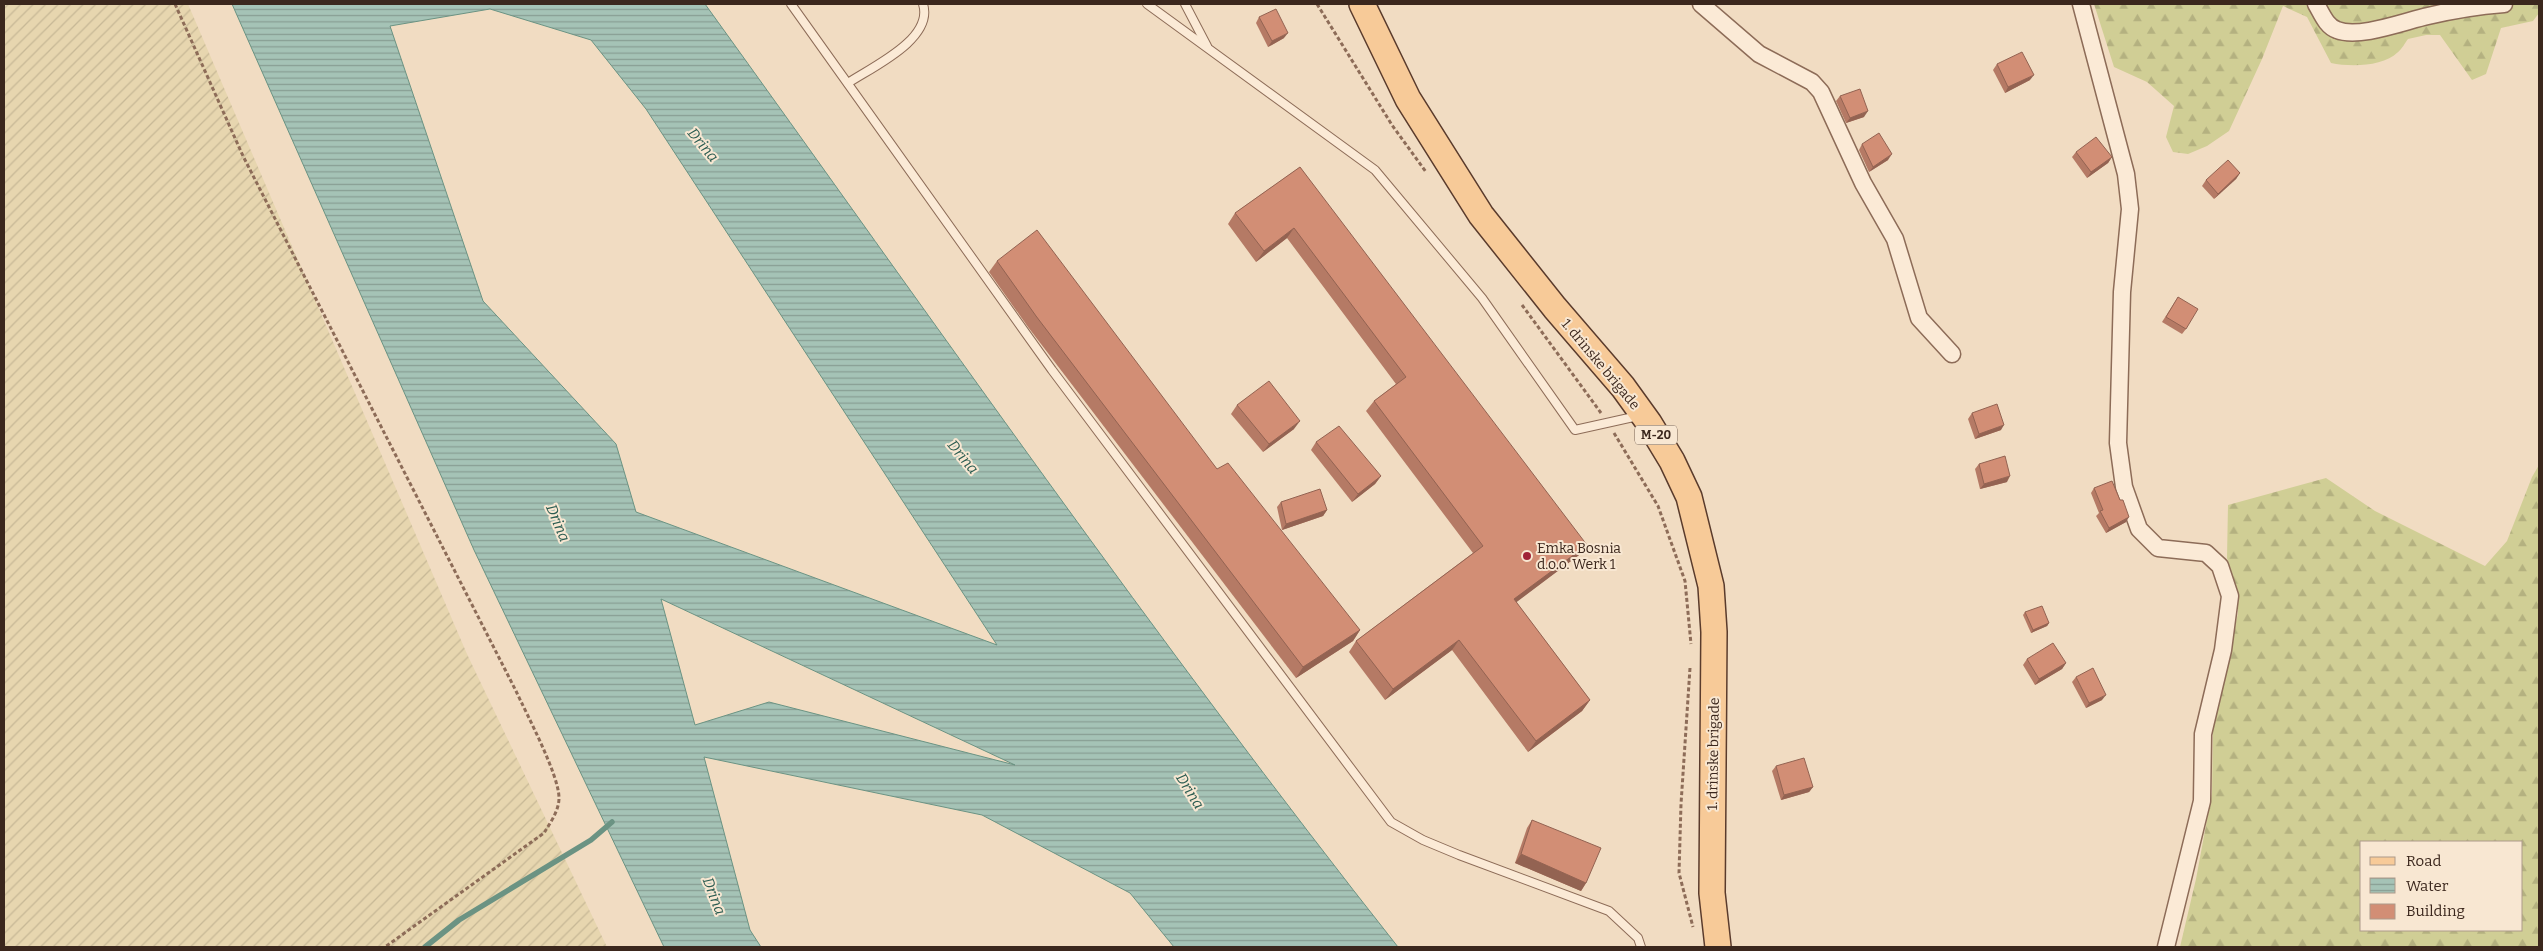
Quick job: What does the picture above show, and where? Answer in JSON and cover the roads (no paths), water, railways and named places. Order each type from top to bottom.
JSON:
[{"type":"main road","name":"1. drinske brigade","points":[[1362,4],[1408,99],[1481,214],[1643,414],[1672,461],[1690,498],[1711,586],[1714,632],[1712,893],[1718,947]]},
{"type":"street","points":[[1701,4],[1759,54],[1812,82],[1821,92],[1863,183],[1895,239],[1919,318],[1952,354]]},
{"type":"street","points":[[2081,4],[2126,174],[2130,209],[2122,292],[2118,443],[2124,487],[2139,529],[2158,548],[2206,553],[2220,566],[2230,596],[2222,650],[2203,734],[2202,801],[2166,947]]},
{"type":"street","points":[[2316,4],[2326,22],[2336,30],[2356,33],[2437,14],[2504,4]]},
{"type":"lane","points":[[791,4],[1052,370],[1391,822],[1423,840],[1609,911],[1638,938],[1641,947]]},
{"type":"lane","points":[[848,83],[909,44],[920,30],[924,20],[923,4]]},
{"type":"lane","points":[[1146,4],[1375,170],[1482,298],[1575,430],[1643,414]]},
{"type":"lane","points":[[1185,4],[1209,49]]},
{"type":"water","name":"Drina","points":[[232,4],[705,4],[1132,597],[1308,832],[1398,947],[1174,947],[1130,893],[982,815],[704,757],[750,930],[761,947],[664,947],[474,550]],"holes":[[[490,9],[591,40],[646,109],[997,645],[636,512],[616,444],[483,301],[390,26]],[[661,599],[1015,765],[769,702],[695,725]]]},
{"type":"waterway","points":[[425,947],[459,920],[591,840],[612,822]]},
{"type":"place","name":"Emka Bosnia d.o.o. Werk 1","points":[[1527,556]]}]
